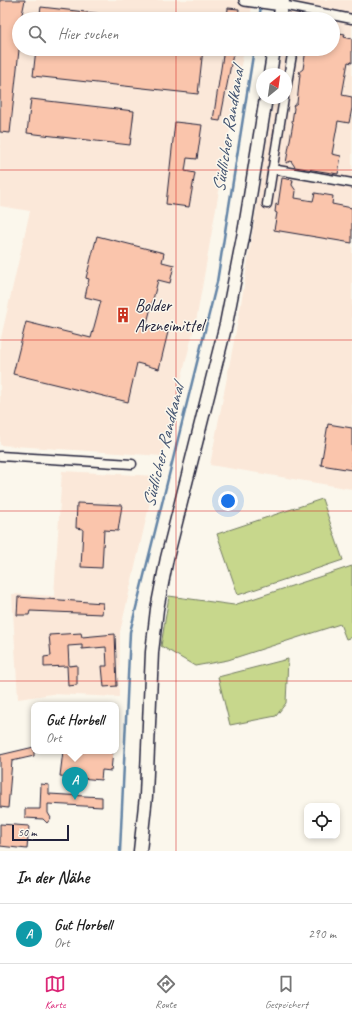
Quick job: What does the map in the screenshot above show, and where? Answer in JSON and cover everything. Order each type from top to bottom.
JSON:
[{"type":"main road","points":[[271,68],[273,56]]},
{"type":"main road","points":[[140,851],[146,796],[152,652],[157,608],[168,551],[226,324],[245,226],[265,104]]},
{"type":"street","points":[[248,1],[279,3],[320,12]]},
{"type":"street","points":[[340,16],[352,19]]},
{"type":"street","points":[[290,68],[292,56]]},
{"type":"street","points":[[267,204],[283,104]]},
{"type":"street","points":[[272,169],[352,182]]},
{"type":"street","points":[[0,456],[132,464]]},
{"type":"shaded area","points":[[0,0],[253,0],[251,12],[12,12],[12,56],[243,56],[197,316],[162,456],[0,445],[0,342],[30,211],[0,206]]},
{"type":"shaded area","points":[[291,0],[352,0],[352,489],[210,465],[240,310],[273,104],[292,104],[292,68],[279,68],[281,56],[340,56],[340,12],[288,12]]},
{"type":"shaded area","points":[[62,471],[156,476],[120,632],[119,697],[52,694],[18,699],[12,594],[54,596]]},
{"type":"green space","points":[[322,499],[343,560],[238,595],[217,534]]},
{"type":"green space","points":[[352,566],[352,637],[346,639],[340,624],[228,660],[195,666],[161,646],[169,596],[234,605]]},
{"type":"green space","points":[[288,659],[286,703],[276,716],[230,725],[218,677]]},
{"type":"building","points":[[0,0],[25,0],[22,12],[12,12],[12,56],[18,56],[10,133],[0,132]]},
{"type":"building","points":[[41,7],[85,12],[40,12]]},
{"type":"building","points":[[228,8],[239,9],[239,12],[228,12]]},
{"type":"building","points":[[340,33],[345,34],[344,37],[352,39],[352,63],[348,62],[342,95],[352,97],[352,108],[349,123],[338,121],[332,154],[341,156],[338,174],[295,167],[291,161],[286,163],[293,123],[293,106],[297,103],[299,72],[303,69],[305,56],[340,56]]},
{"type":"building","points":[[35,56],[202,56],[198,94],[33,76]]},
{"type":"building","points":[[223,56],[233,56],[220,121],[213,120]]},
{"type":"building","points":[[31,99],[134,111],[130,145],[27,133]]},
{"type":"building","points":[[175,122],[202,125],[197,159],[187,158],[185,171],[195,173],[189,207],[166,204]]},
{"type":"building","points":[[282,178],[293,180],[292,185],[296,191],[295,198],[313,201],[315,193],[333,196],[332,204],[352,208],[352,243],[274,230],[277,213],[275,212],[276,204],[278,205]]},
{"type":"building","name":"Bolder Arzneimittel","points":[[97,236],[164,253],[162,262],[174,265],[170,283],[158,280],[146,327],[168,332],[159,369],[137,363],[128,402],[13,374],[26,322],[91,338],[101,301],[85,297],[89,279],[86,278]]},
{"type":"building","points":[[328,424],[352,428],[352,470],[321,465]]},
{"type":"building","points":[[77,503],[122,505],[118,531],[104,530],[102,568],[81,567],[83,529],[76,528]]},
{"type":"building","points":[[18,597],[103,603],[102,614],[30,611],[29,615],[17,615]]},
{"type":"building","points":[[81,633],[82,637],[115,634],[117,686],[104,687],[102,666],[107,666],[106,647],[82,649],[82,645],[68,646],[69,666],[77,665],[77,685],[68,686],[67,666],[44,667],[44,657],[51,656],[49,635]]},
{"type":"building","points":[[31,748],[31,754],[34,754],[34,756],[12,761],[8,808],[0,807],[0,755]]},
{"type":"building","points":[[63,754],[113,754],[111,771],[102,770],[101,780],[60,776]]},
{"type":"building","points":[[41,784],[49,785],[49,794],[102,797],[102,807],[48,804],[48,813],[51,818],[47,823],[43,819],[25,818],[25,809],[40,809]]},
{"type":"building","points":[[0,824],[29,826],[27,849],[0,846]]},
{"type":"waterway","name":"Südlicher Randkanal","points":[[260,12],[261,6]]},
{"type":"waterway","name":"Südlicher Randkanal","points":[[120,851],[130,632],[217,282],[253,56]]},
{"type":"place","name":"Bolder Arzneimittel","points":[[123,315]]},
{"type":"place","name":"Gut Horbell","points":[[75,800]]}]
